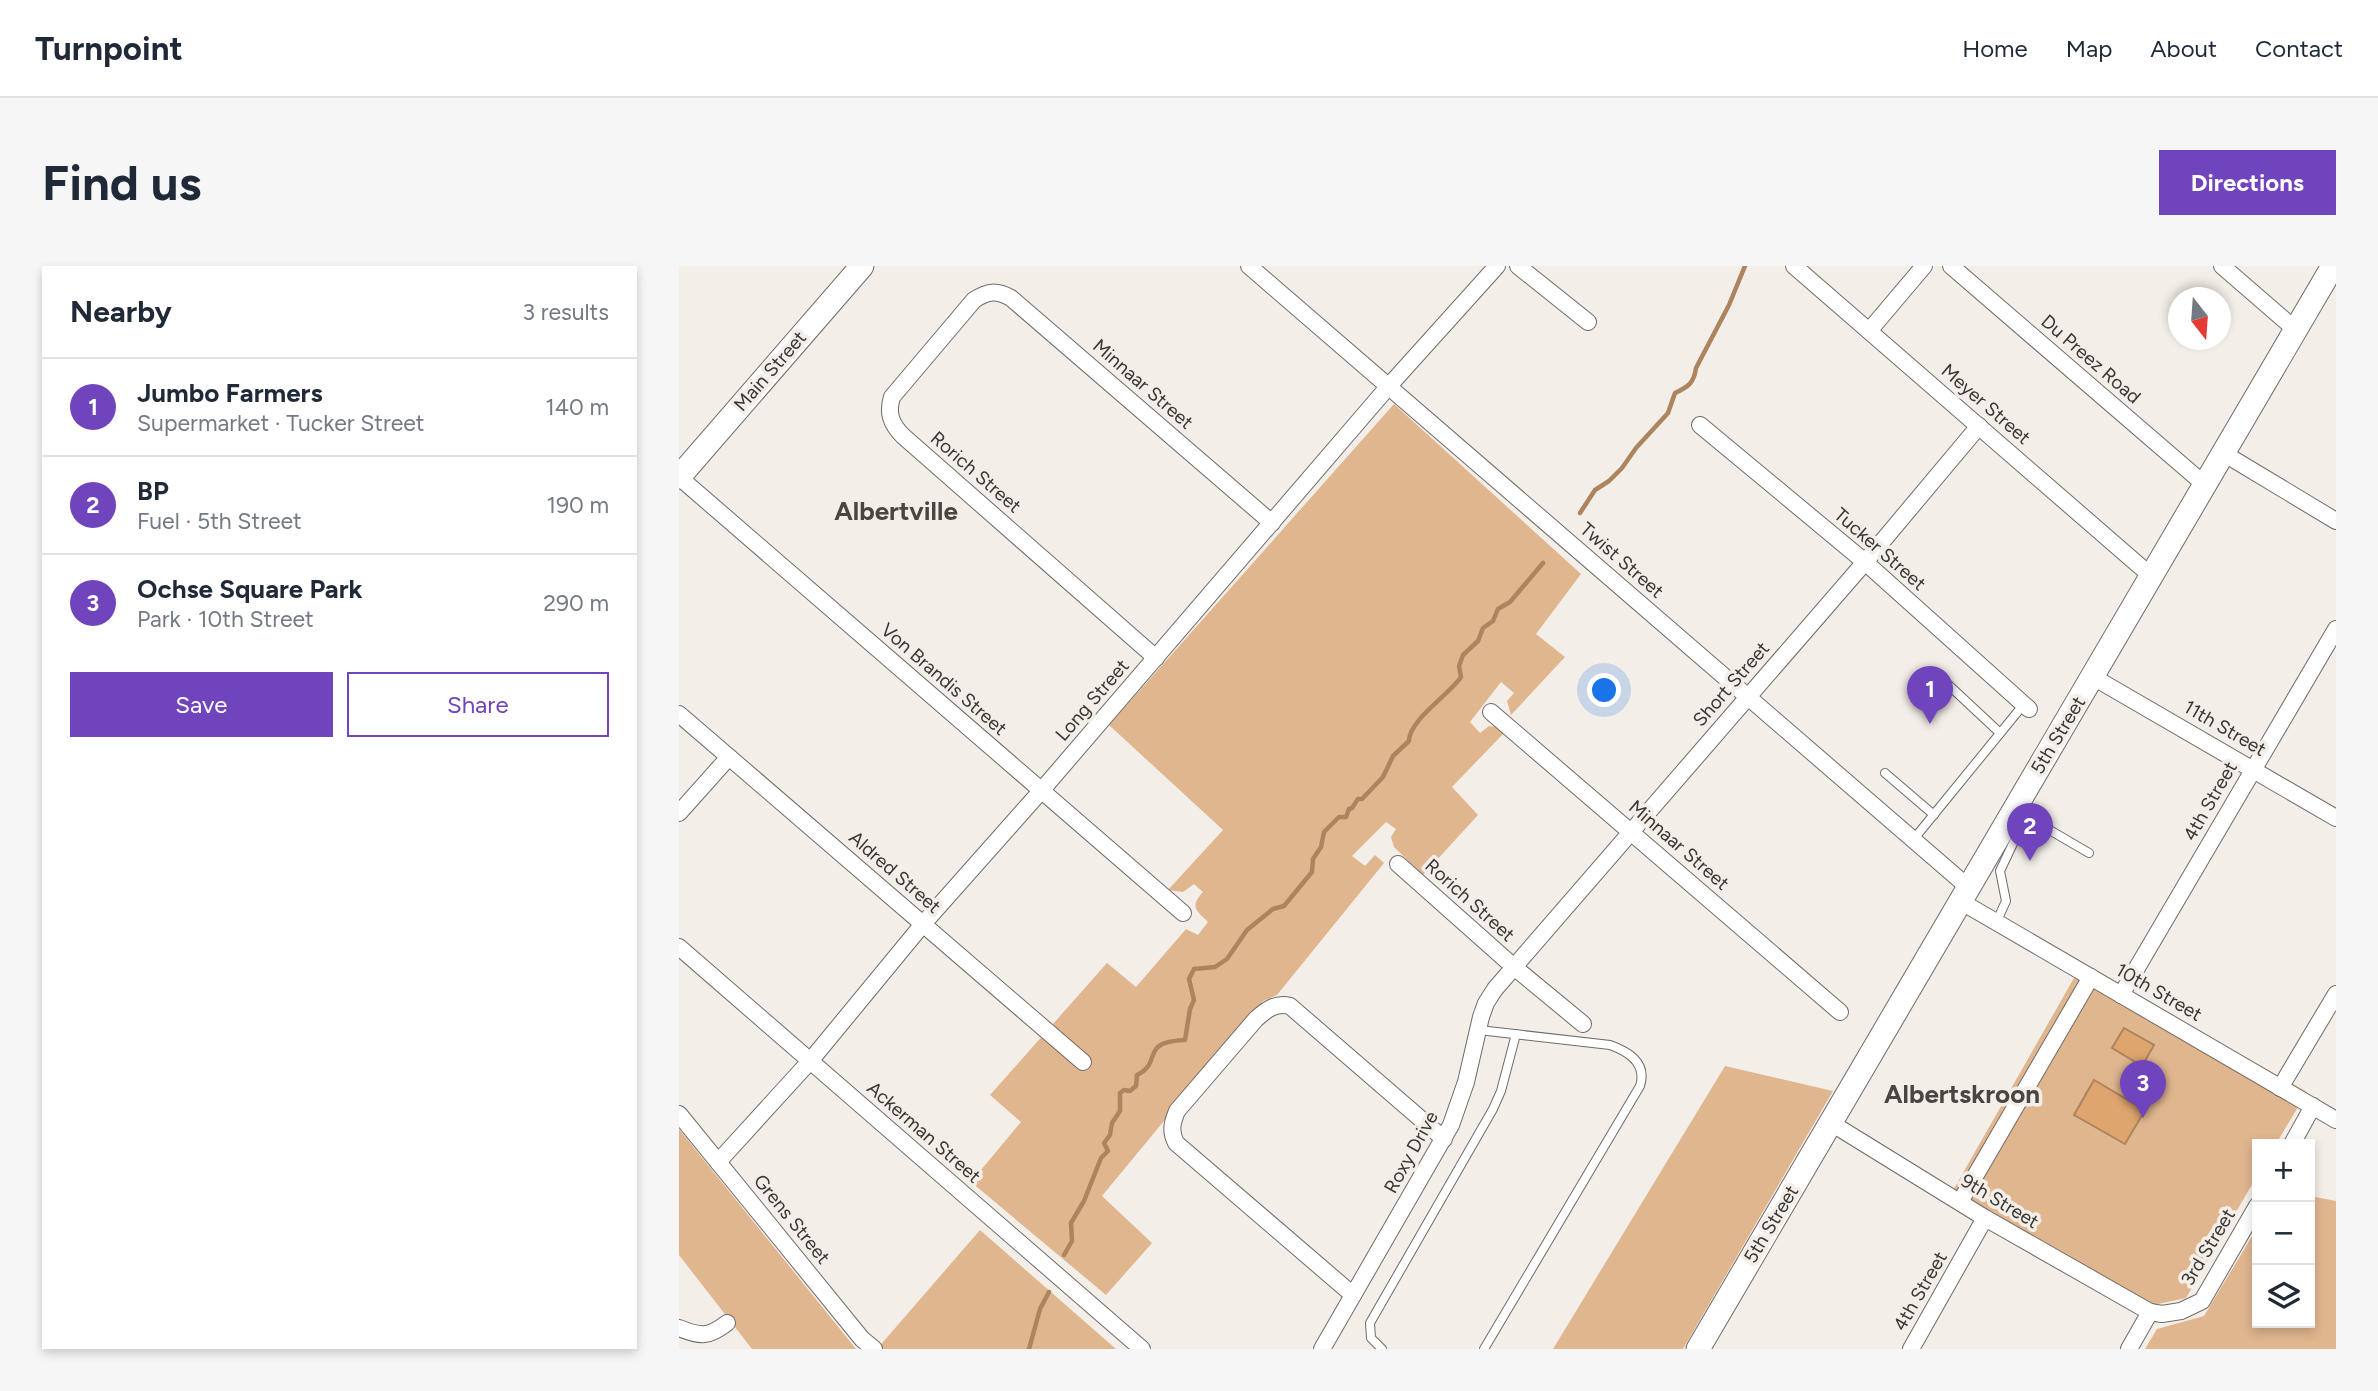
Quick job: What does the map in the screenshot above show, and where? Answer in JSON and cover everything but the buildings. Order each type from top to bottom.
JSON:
[{"type":"main road","name":"Main Street","points":[[679,477],[862,266]]},
{"type":"main road","name":"5th Street","points":[[1700,1348],[2333,266]]},
{"type":"street","name":"Twist Street","points":[[1249,266],[1913,839],[1964,894]]},
{"type":"street","name":"Long Street","points":[[718,1162],[810,1060],[923,923],[1041,791],[1388,387],[1497,266]]},
{"type":"street","points":[[1518,266],[1588,322]]},
{"type":"street","name":"Meyer Street","points":[[1794,266],[2150,575]]},
{"type":"street","points":[[1869,331],[1924,266]]},
{"type":"street","name":"Du Preez Road","points":[[1951,266],[2204,484]]},
{"type":"street","points":[[2223,266],[2296,330]]},
{"type":"street","name":"Minnaar Street","points":[[981,296],[989,292],[999,292],[1011,298],[1272,523]]},
{"type":"street","name":"Rorich Street","points":[[981,296],[974,300],[893,397],[889,406],[890,419],[903,436],[1156,658]]},
{"type":"street","name":"Tucker Street","points":[[1700,425],[1865,562],[2026,706]]},
{"type":"street","name":"Short Street","points":[[1514,967],[1865,562],[1979,426]]},
{"type":"street","points":[[2223,453],[2336,521]]},
{"type":"street","name":"Von Brandis Street","points":[[679,477],[1183,913]]},
{"type":"street","name":"4th Street","points":[[2121,995],[2336,629]]},
{"type":"street","name":"11th Street","points":[[2093,677],[2336,818]]},
{"type":"street","name":"Minnaar Street","points":[[1491,712],[1839,1012]]},
{"type":"street","name":"Aldred Street","points":[[679,714],[1083,1062]]},
{"type":"street","points":[[679,813],[730,757]]},
{"type":"street","name":"Rorich Street","points":[[1398,864],[1583,1024]]},
{"type":"street","name":"10th Street","points":[[1964,894],[1996,923],[2336,1120]]},
{"type":"street","name":"Ackerman Street","points":[[679,947],[1142,1349]]},
{"type":"street","name":"Roxy Drive","points":[[1322,1349],[1444,1139],[1458,1108],[1486,1003],[1514,967]]},
{"type":"street","points":[[1960,1202],[2091,977]]},
{"type":"street","points":[[2280,1088],[2336,994]]},
{"type":"street","points":[[1353,1295],[1176,1143],[1172,1135],[1172,1123],[1177,1111],[1256,1019],[1265,1011],[1285,1004],[1444,1139]]},
{"type":"street","points":[[2295,1139],[2313,1106]]},
{"type":"street","name":"Grens Street","points":[[679,1114],[862,1339],[874,1349]]},
{"type":"street","name":"9th Street","points":[[1831,1123],[1986,1218],[2150,1312]]},
{"type":"street","name":"3rd Street","points":[[2150,1312],[2162,1314],[2181,1311],[2201,1301],[2252,1214]]},
{"type":"street","name":"4th Street","points":[[1911,1349],[1986,1218]]},
{"type":"street","points":[[2129,1349],[2150,1312]]},
{"type":"street","points":[[679,1328],[707,1335],[727,1322]]},
{"type":"lane","points":[[1939,677],[2000,733]]},
{"type":"lane","points":[[1913,839],[2000,733],[2026,706]]},
{"type":"lane","points":[[1885,773],[1934,815]]},
{"type":"lane","points":[[2012,813],[2088,853]]},
{"type":"lane","points":[[1996,923],[2006,901],[2000,870],[2016,837],[2012,813]]},
{"type":"lane","points":[[1479,1030],[1596,1042],[1622,1049],[1638,1062],[1643,1078],[1485,1349]]},
{"type":"lane","points":[[1382,1349],[1371,1338],[1370,1323],[1493,1109],[1501,1091],[1516,1034]]},
{"type":"shaded area","points":[[1394,404],[1581,574],[1536,634],[1565,657],[1511,715],[1507,701],[1514,693],[1501,682],[1470,722],[1480,733],[1489,726],[1504,733],[1452,787],[1478,815],[1423,875],[1394,847],[1391,837],[1396,829],[1386,822],[1352,856],[1365,866],[1375,855],[1384,863],[1277,995],[1263,1001],[1102,1196],[1152,1243],[1106,1295],[971,1182],[1021,1122],[990,1095],[1107,963],[1136,987],[1186,929],[1198,935],[1208,922],[1196,908],[1196,901],[1203,892],[1194,884],[1183,892],[1168,890],[1223,830],[1109,725]]},
{"type":"shaded area","points":[[2082,964],[2307,1092],[2279,1139],[2252,1139],[2252,1185],[2186,1298],[2139,1308],[1951,1194]]},
{"type":"shaded area","points":[[2124,1028],[2154,1045],[2142,1066],[2112,1048]]},
{"type":"shaded area","points":[[1725,1066],[1833,1091],[1683,1349],[1553,1349]]},
{"type":"shaded area","points":[[2094,1080],[2145,1110],[2125,1144],[2074,1115]]},
{"type":"shaded area","points":[[679,1129],[856,1349],[752,1349],[679,1255]]},
{"type":"shaded area","points":[[2315,1197],[2336,1201],[2336,1349],[2145,1349],[2157,1329],[2204,1316],[2252,1236],[2252,1328],[2315,1328]]},
{"type":"shaded area","points":[[980,1230],[1116,1349],[877,1349]]},
{"type":"waterway","points":[[1580,513],[1595,490],[1622,468],[1668,413],[1675,393],[1692,381],[1745,266]]},
{"type":"waterway","points":[[1064,1255],[1072,1241],[1071,1223],[1084,1201],[1101,1158],[1108,1151],[1104,1143],[1120,1111],[1120,1093],[1124,1090],[1130,1091],[1136,1086],[1137,1075],[1145,1070],[1161,1044],[1185,1040],[1194,1000],[1189,979],[1194,969],[1215,967],[1227,959],[1247,930],[1273,909],[1284,906],[1312,872],[1313,859],[1321,847],[1324,832],[1339,817],[1346,817],[1358,799],[1362,799],[1383,777],[1393,756],[1409,741],[1422,716],[1461,677],[1459,666],[1463,655],[1478,641],[1483,628],[1493,621],[1498,609],[1510,602],[1543,563]]},
{"type":"waterway","points":[[1029,1349],[1040,1309],[1049,1292]]},
{"type":"place","name":"Jumbo Farmers","points":[[1930,724]]},
{"type":"place","name":"BP","points":[[2030,861]]},
{"type":"place","name":"Ochse Square Park","points":[[2143,1118]]},
{"type":"district","name":"Albertville","points":[[896,511]]},
{"type":"district","name":"Albertskroon","points":[[1962,1094]]}]
